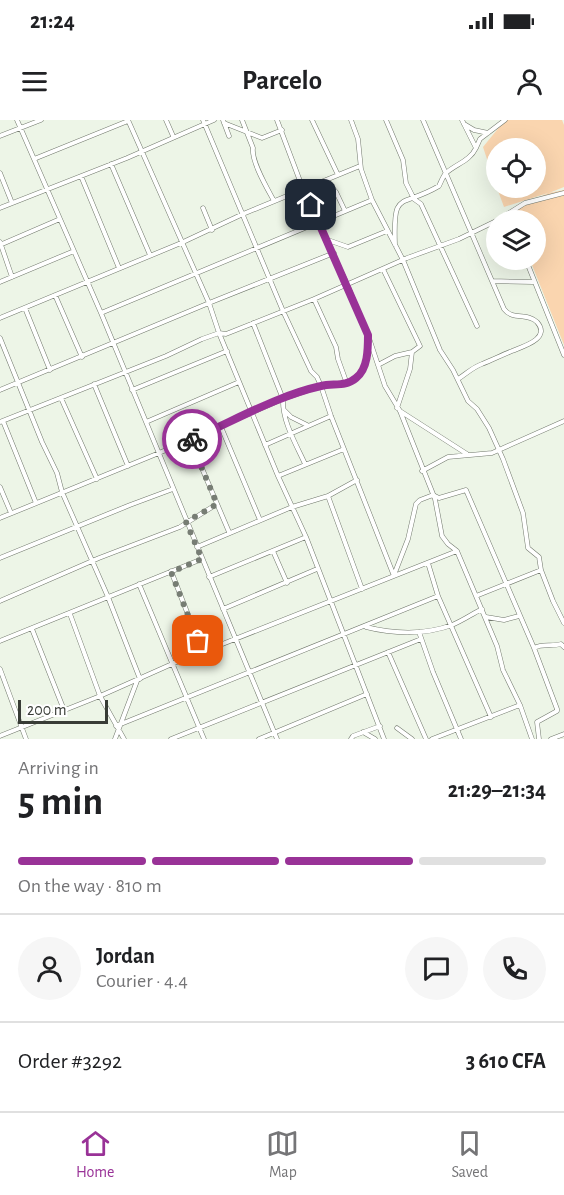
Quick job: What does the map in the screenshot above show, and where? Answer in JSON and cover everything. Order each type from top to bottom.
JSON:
[{"type":"street","points":[[17,120],[101,313],[277,739]]},
{"type":"street","points":[[0,136],[41,120]]},
{"type":"street","points":[[34,159],[128,120],[209,303],[251,412],[306,537],[384,739]]},
{"type":"street","points":[[166,120],[173,136]]},
{"type":"street","points":[[0,208],[141,152],[204,122],[214,120]]},
{"type":"street","points":[[242,120],[257,166],[273,201]]},
{"type":"street","points":[[277,120],[303,189],[334,253],[368,335],[385,386],[398,410],[432,495],[438,511],[442,536],[457,551],[486,617],[503,670],[520,705],[531,738],[524,739]]},
{"type":"street","points":[[312,120],[338,175]]},
{"type":"street","points":[[351,120],[358,139],[360,166],[372,200],[403,260],[440,350],[458,379],[468,401],[477,409],[489,428],[519,500],[528,548],[539,557],[541,570],[564,623]]},
{"type":"street","points":[[386,120],[403,160],[406,183],[412,197],[422,204],[477,326]]},
{"type":"street","points":[[423,120],[505,311],[513,316],[534,320],[539,326],[540,334],[529,345],[480,365],[458,379]]},
{"type":"street","points":[[395,246],[395,212],[402,201],[439,186],[445,174],[460,162],[470,158],[480,139],[505,120]]},
{"type":"street","points":[[223,121],[262,138],[282,130]]},
{"type":"street","points":[[223,121],[229,136]]},
{"type":"street","points":[[204,122],[283,311],[311,371],[321,386],[394,576]]},
{"type":"street","points":[[463,122],[476,148]]},
{"type":"street","points":[[463,122],[474,130],[489,133]]},
{"type":"street","points":[[111,164],[150,255]]},
{"type":"street","points":[[0,318],[360,166]]},
{"type":"street","points":[[0,173],[12,203]]},
{"type":"street","points":[[81,176],[119,268]]},
{"type":"street","points":[[326,180],[336,192],[345,211]]},
{"type":"street","points":[[514,210],[525,203],[564,193]]},
{"type":"street","points":[[101,313],[257,246],[372,200]]},
{"type":"street","points":[[203,208],[212,230]]},
{"type":"street","points":[[12,277],[0,244],[60,219]]},
{"type":"street","points":[[36,503],[1,422],[219,333],[226,334],[314,299],[486,226]]},
{"type":"street","points":[[327,240],[348,247],[387,231]]},
{"type":"street","points":[[0,282],[74,251]]},
{"type":"street","points":[[0,390],[334,253]]},
{"type":"street","points":[[378,364],[395,356],[412,352],[420,346],[383,269]]},
{"type":"street","points":[[530,270],[564,355]]},
{"type":"street","points":[[492,281],[534,282]]},
{"type":"street","points":[[55,295],[82,357]]},
{"type":"street","points":[[314,299],[336,347],[347,384]]},
{"type":"street","points":[[25,308],[50,370]]},
{"type":"street","points":[[253,323],[283,399],[291,434],[305,464]]},
{"type":"street","points":[[0,518],[283,399],[321,386],[347,384],[357,378],[364,368],[368,352],[368,335]]},
{"type":"street","points":[[0,338],[57,473],[62,492],[108,597],[138,680],[115,739]]},
{"type":"street","points":[[132,390],[227,351]]},
{"type":"street","points":[[0,354],[6,352]]},
{"type":"street","points":[[398,410],[410,369],[412,352]]},
{"type":"street","points":[[146,422],[239,382]]},
{"type":"street","points":[[94,384],[128,466]]},
{"type":"street","points":[[61,398],[97,479]]},
{"type":"street","points":[[284,409],[291,417],[306,426],[310,425]]},
{"type":"street","points":[[398,410],[467,454]]},
{"type":"street","points":[[265,445],[331,416]]},
{"type":"street","points":[[422,471],[448,458],[467,454],[492,453],[564,421]]},
{"type":"street","points":[[221,427],[260,520]]},
{"type":"street","points":[[190,440],[229,532]]},
{"type":"street","points":[[278,476],[344,449]]},
{"type":"street","points":[[196,547],[292,507],[328,496],[357,480]]},
{"type":"street","points":[[0,487],[11,513]]},
{"type":"street","points":[[0,558],[173,489]]},
{"type":"street","points":[[394,576],[408,539],[416,504],[432,495],[439,498],[466,490],[534,648],[557,709],[537,722],[539,739]]},
{"type":"street","points":[[328,496],[362,589]]},
{"type":"street","points":[[0,601],[92,561],[180,527],[217,504]]},
{"type":"street","points":[[209,577],[306,537]]},
{"type":"street","points":[[273,551],[287,582]]},
{"type":"street","points":[[0,736],[172,664],[457,551]]},
{"type":"street","points":[[0,641],[202,559]]},
{"type":"street","points":[[428,563],[438,596],[491,717]]},
{"type":"street","points":[[223,609],[317,569]]},
{"type":"street","points":[[476,597],[541,570]]},
{"type":"street","points":[[171,572],[203,653]]},
{"type":"street","points":[[139,584],[204,739]]},
{"type":"street","points":[[118,727],[186,696],[365,627],[438,596]]},
{"type":"street","points":[[365,627],[393,632],[419,632],[451,625],[482,609]]},
{"type":"street","points":[[69,614],[100,696],[124,739]]},
{"type":"street","points":[[486,617],[504,620],[519,616]]},
{"type":"street","points":[[32,629],[64,710]]},
{"type":"street","points":[[419,632],[461,739]]},
{"type":"street","points":[[171,739],[421,639]]},
{"type":"street","points":[[534,648],[540,645],[561,644],[564,647]]},
{"type":"street","points":[[388,652],[426,739]]},
{"type":"street","points":[[0,669],[26,739]]},
{"type":"street","points":[[259,739],[368,694]]},
{"type":"street","points":[[432,739],[520,705]]},
{"type":"street","points":[[351,739],[353,736],[380,726]]},
{"type":"street","points":[[397,728],[412,739]]},
{"type":"street","points":[[363,732],[373,738]]},
{"type":"street","points":[[551,739],[564,734]]},
{"type":"shaded area","points":[[505,120],[562,120],[564,125],[564,187],[549,193],[564,190],[564,345],[534,270],[546,270],[546,210],[513,210],[538,198],[546,198],[548,193],[546,194],[546,138],[490,138]]},
{"type":"shaded area","points":[[501,198],[532,198],[504,207]]},
{"type":"way so far","points":[[192,439],[190,440],[217,504],[186,522],[202,559],[171,572],[198,641]]},
{"type":"route","points":[[192,439],[283,399],[321,386],[347,384],[357,378],[364,368],[368,352],[368,335],[311,205]]}]
